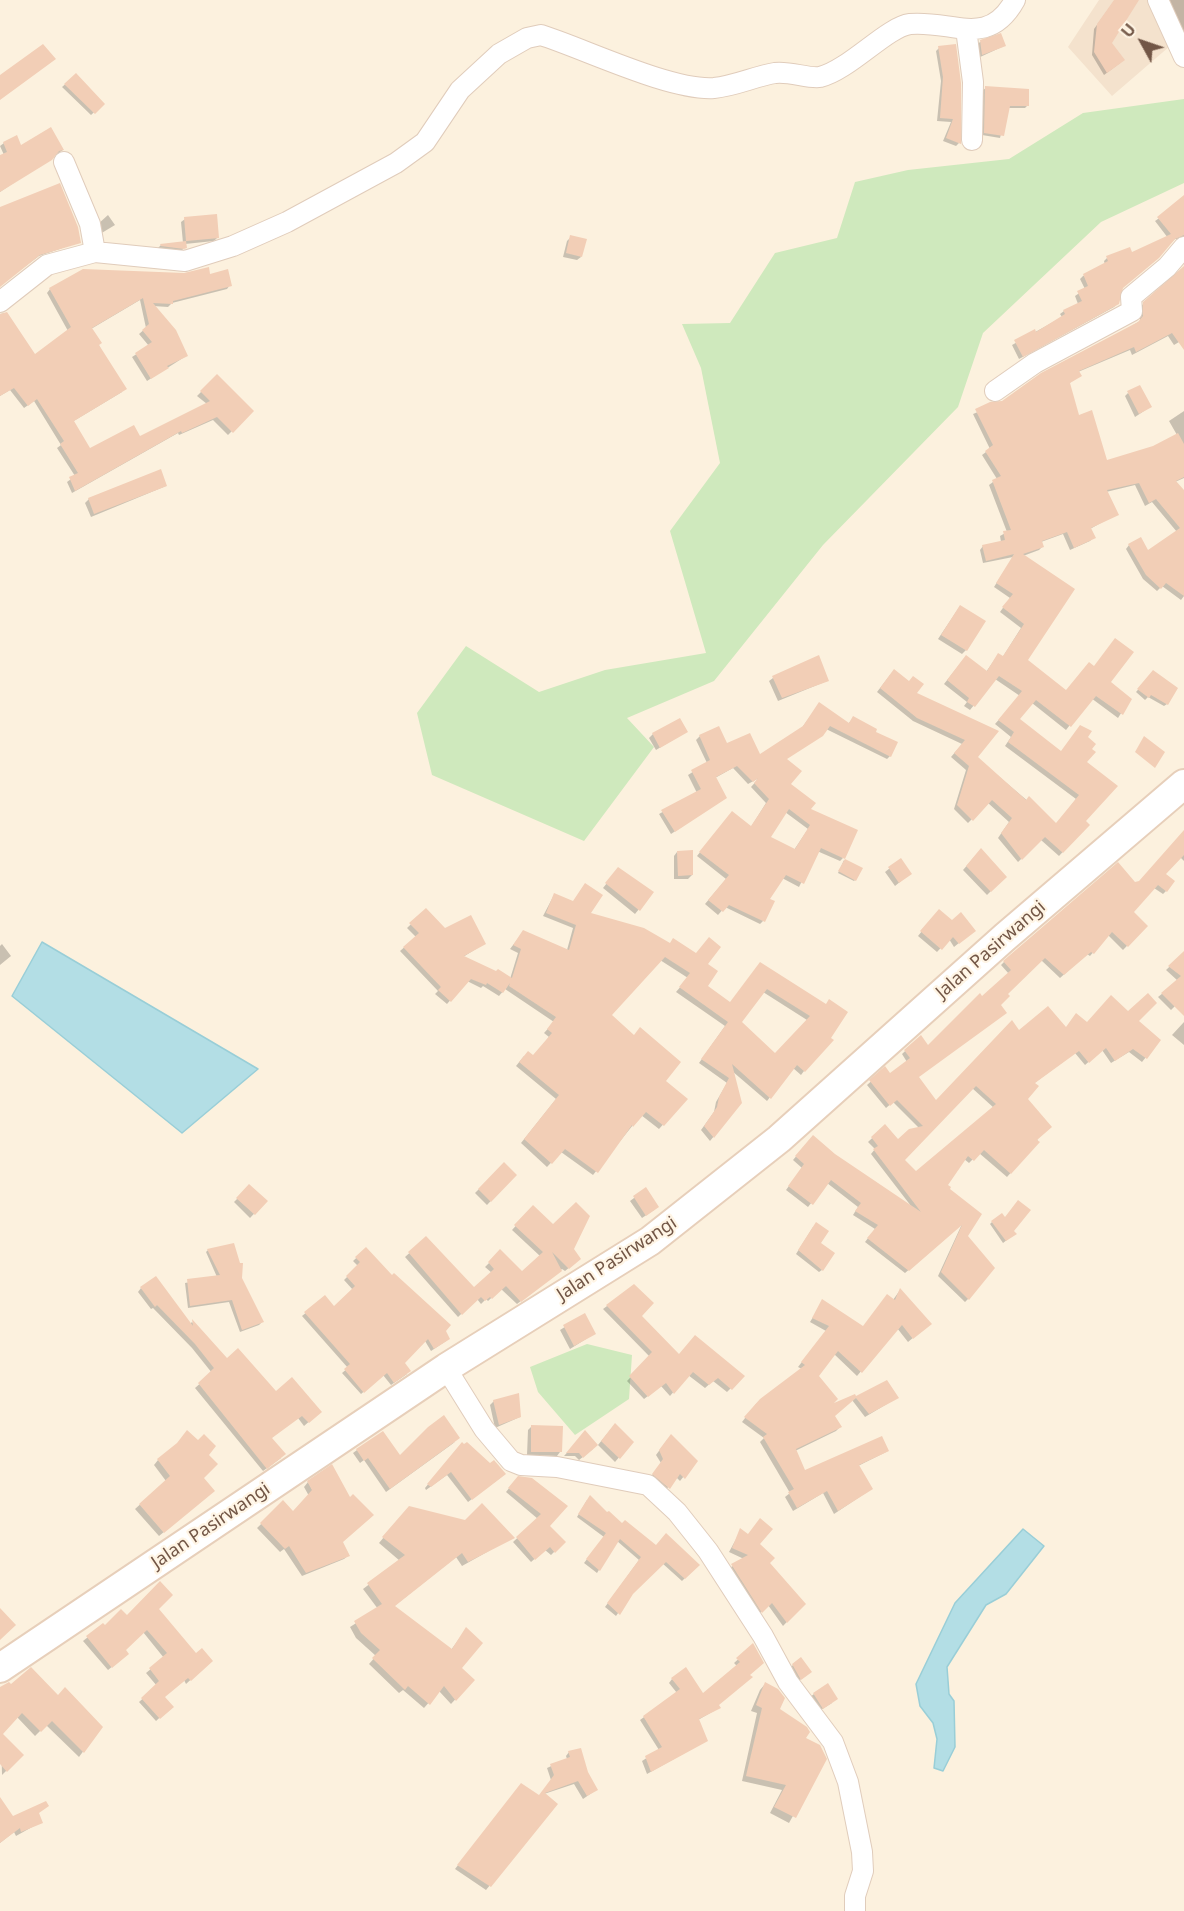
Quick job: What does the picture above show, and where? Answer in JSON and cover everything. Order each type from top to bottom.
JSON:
[{"type":"street","points":[[0,302],[47,265],[95,252],[185,261],[233,246],[287,222],[396,163],[425,141],[460,90],[499,54],[527,38],[541,35],[685,87],[713,88],[754,80],[773,73],[792,72],[819,77],[853,61],[908,24],[977,30],[993,26],[1007,15],[1015,0]]},
{"type":"street","points":[[1158,0],[1184,57]]},
{"type":"street","points":[[966,29],[973,82],[972,140]]},
{"type":"street","points":[[64,162],[90,224],[95,252]]},
{"type":"street","points":[[995,391],[1035,363],[1132,311],[1131,297],[1167,267],[1184,247]]},
{"type":"street","name":"Jalan Pasirwangi","points":[[0,1668],[446,1368],[650,1241],[718,1190],[779,1139],[1005,937],[1184,784]]},
{"type":"street","points":[[446,1368],[484,1429],[511,1461],[521,1465],[557,1467],[648,1485],[677,1512],[708,1551],[764,1636],[788,1682],[833,1742],[848,1782],[862,1852],[863,1871],[855,1896],[855,1911]]},
{"type":"shaded area","points":[[1099,0],[1184,0],[1184,64],[1170,46],[1112,96],[1068,47]]},
{"type":"green space","points":[[1184,99],[1184,183],[1101,222],[983,333],[958,407],[823,545],[714,681],[627,718],[654,747],[584,841],[432,775],[417,713],[466,646],[539,692],[605,670],[706,653],[670,531],[720,463],[701,368],[682,324],[730,323],[775,253],[837,238],[855,182],[908,170],[1009,159],[1083,113]]},
{"type":"green space","points":[[587,1344],[632,1355],[629,1399],[575,1435],[538,1392],[530,1367]]},
{"type":"water","points":[[42,942],[258,1069],[182,1133],[12,996]]},
{"type":"water","points":[[1023,1529],[1044,1546],[1006,1594],[986,1605],[947,1667],[949,1694],[954,1701],[955,1747],[943,1771],[934,1768],[937,1739],[933,1723],[920,1706],[916,1684],[955,1603]]},
{"type":"building","points":[[1114,0],[1139,0],[1112,43],[1125,60],[1107,73],[1094,52],[1097,24]]},
{"type":"building","points":[[1001,33],[1006,46],[982,55],[980,40]]},
{"type":"building","points":[[43,44],[56,59],[0,100],[0,75]]},
{"type":"building","points":[[956,44],[961,83],[961,144],[946,138],[953,119],[940,118],[943,77],[938,46]]},
{"type":"building","points":[[76,73],[105,104],[95,114],[64,84]]},
{"type":"building","points":[[985,86],[1029,89],[1029,106],[1010,106],[1004,136],[984,133]]},
{"type":"building","points":[[51,127],[64,150],[59,151],[52,160],[0,192],[0,155],[7,152],[3,142],[17,135],[21,145]]},
{"type":"building","points":[[60,183],[78,227],[81,243],[40,255],[0,287],[0,207]]},
{"type":"building","points":[[1184,195],[1184,235],[1175,239],[1159,258],[1123,288],[1119,304],[1023,357],[1014,340],[1035,329],[1036,332],[1065,314],[1063,310],[1082,301],[1077,291],[1088,286],[1083,274],[1108,261],[1106,256],[1130,247],[1132,252],[1171,234],[1157,217]]},
{"type":"building","points":[[217,214],[219,238],[186,241],[184,217]]},
{"type":"building","points":[[570,235],[587,239],[582,257],[566,253]]},
{"type":"building","points":[[186,241],[187,248],[184,249],[160,244]]},
{"type":"building","points":[[1184,266],[1184,350],[1172,333],[1136,352],[1134,347],[1079,371],[1082,376],[1070,383],[1079,415],[1092,410],[1107,460],[1153,446],[1178,433],[1184,444],[1184,477],[1176,481],[1184,490],[1184,596],[1166,583],[1161,589],[1146,575],[1128,544],[1141,537],[1148,550],[1180,528],[1156,499],[1149,503],[1139,483],[1107,490],[1119,515],[1091,528],[1096,538],[1074,548],[1067,532],[1042,541],[1044,547],[1023,554],[1075,589],[1028,660],[1066,690],[1089,662],[1094,666],[1115,638],[1134,652],[1111,682],[1132,699],[1123,715],[1096,696],[1071,727],[1036,700],[1020,719],[1061,751],[1080,725],[1092,731],[1088,737],[1096,744],[1092,749],[1096,752],[1087,762],[1118,786],[1086,821],[1090,825],[1063,853],[1045,837],[1022,860],[1001,833],[1012,818],[992,800],[973,821],[957,805],[969,766],[954,753],[965,740],[917,718],[880,688],[894,669],[909,681],[913,676],[924,684],[917,693],[999,731],[978,757],[1026,800],[1029,796],[1056,823],[1079,795],[1008,742],[1014,732],[998,720],[1022,691],[999,676],[975,707],[967,702],[969,698],[947,680],[966,655],[987,671],[998,653],[1003,656],[1024,624],[1002,607],[1013,594],[996,583],[1014,554],[986,561],[982,545],[1005,540],[1003,531],[1011,530],[992,480],[1001,476],[985,451],[993,445],[975,409],[990,402],[1002,401],[1041,373],[1138,322],[1143,316],[1143,302]]},
{"type":"building","points":[[209,267],[210,274],[228,269],[232,286],[173,301],[173,304],[153,303],[176,330],[188,356],[167,366],[169,368],[151,379],[135,353],[152,342],[142,330],[149,324],[143,298],[92,328],[102,343],[99,345],[127,389],[74,421],[90,448],[134,425],[140,436],[210,401],[200,391],[217,374],[254,411],[233,433],[217,417],[182,433],[181,431],[75,491],[69,477],[78,473],[60,444],[64,441],[37,399],[28,406],[14,388],[0,396],[0,314],[7,312],[35,354],[71,327],[49,288],[83,269],[184,273]]},
{"type":"building","points":[[1140,385],[1152,407],[1139,414],[1127,391]]},
{"type":"building","points":[[161,469],[167,486],[94,514],[88,498]]},
{"type":"building","points":[[960,605],[986,621],[967,651],[941,635]]},
{"type":"building","points":[[819,655],[829,681],[782,698],[772,676]]},
{"type":"building","points":[[1153,670],[1178,688],[1168,705],[1151,695],[1149,698],[1137,689]]},
{"type":"building","points":[[819,702],[849,723],[853,716],[877,729],[876,732],[898,742],[891,757],[830,726],[823,736],[787,759],[802,771],[791,784],[816,803],[811,809],[858,830],[845,859],[821,848],[804,884],[786,875],[770,899],[775,901],[765,922],[729,905],[723,912],[708,900],[729,875],[699,852],[732,811],[751,826],[769,799],[754,783],[758,778],[753,782],[737,766],[716,777],[727,798],[675,832],[661,810],[701,789],[691,770],[710,760],[699,735],[719,726],[727,743],[750,733],[760,754],[803,726]],"holes":[[[789,809],[810,825],[795,849],[771,837]]]},
{"type":"building","points":[[680,718],[688,732],[660,748],[652,733]]},
{"type":"building","points":[[1144,736],[1165,752],[1155,768],[1135,752]]},
{"type":"building","points":[[1184,830],[1184,855],[1166,874],[1175,881],[1167,892],[1158,885],[1134,912],[1148,926],[1128,947],[1112,932],[1094,954],[1091,952],[1064,975],[1045,958],[1008,994],[1010,996],[1001,1005],[1007,1013],[919,1077],[936,1100],[1012,1020],[1019,1030],[1048,1006],[1066,1027],[1076,1013],[1087,1022],[1111,995],[1128,1011],[1148,993],[1157,1003],[1139,1021],[1161,1040],[1147,1059],[1133,1049],[1115,1061],[1106,1048],[1089,1063],[1079,1051],[1035,1083],[1039,1086],[1028,1099],[1052,1127],[1037,1140],[1040,1142],[1011,1174],[984,1150],[974,1161],[968,1156],[948,1185],[982,1214],[968,1236],[995,1268],[969,1300],[941,1272],[962,1225],[909,1271],[867,1238],[878,1225],[855,1211],[861,1203],[831,1180],[813,1205],[788,1186],[804,1164],[795,1156],[813,1135],[835,1154],[921,1212],[873,1149],[878,1146],[871,1137],[885,1124],[898,1139],[909,1129],[923,1126],[897,1100],[890,1106],[869,1080],[885,1066],[890,1073],[910,1058],[904,1050],[921,1035],[928,1045],[980,993],[982,996],[1011,970],[1003,961],[1118,862],[1135,882],[1139,881]],"holes":[[[976,1086],[996,1104],[916,1171],[905,1160]]]},
{"type":"building","points":[[981,848],[1007,877],[991,892],[966,866]]},
{"type":"building","points":[[693,850],[693,875],[678,876],[677,851]]},
{"type":"building","points":[[901,858],[912,874],[899,883],[888,867]]},
{"type":"building","points":[[845,859],[863,868],[856,881],[838,871]]},
{"type":"building","points":[[618,867],[654,892],[640,911],[605,883]]},
{"type":"building","points":[[585,883],[603,895],[591,913],[644,928],[670,943],[673,938],[696,953],[709,937],[721,947],[708,964],[718,971],[708,986],[730,1002],[760,962],[826,1004],[829,999],[848,1012],[831,1038],[834,1040],[805,1072],[797,1065],[771,1099],[732,1064],[742,1103],[714,1138],[704,1126],[717,1107],[719,1097],[729,1078],[701,1059],[728,1022],[679,987],[690,973],[665,957],[612,1015],[634,1035],[640,1027],[681,1062],[666,1081],[688,1099],[664,1126],[646,1112],[633,1127],[632,1125],[598,1173],[565,1149],[552,1164],[524,1139],[559,1095],[519,1062],[528,1051],[533,1055],[552,1033],[547,1029],[556,1017],[509,986],[510,983],[503,993],[487,983],[486,985],[471,979],[451,1002],[438,990],[441,987],[403,947],[419,933],[409,923],[426,908],[445,928],[471,915],[486,944],[464,956],[496,971],[498,969],[512,978],[521,949],[513,945],[523,930],[569,950],[576,925],[546,913],[554,893],[573,901]],"holes":[[[767,989],[810,1016],[775,1053],[742,1022]]]},
{"type":"building","points":[[939,909],[952,920],[961,912],[976,931],[959,944],[953,937],[942,950],[920,931]]},
{"type":"building","points":[[1184,951],[1184,1016],[1161,993],[1181,976],[1168,966]]},
{"type":"building","points":[[504,1162],[517,1175],[491,1202],[478,1189]]},
{"type":"building","points":[[249,1184],[268,1201],[255,1215],[236,1198]]},
{"type":"building","points":[[646,1187],[659,1207],[646,1216],[633,1196]]},
{"type":"building","points":[[1018,1200],[1031,1210],[1014,1231],[1017,1234],[1006,1241],[991,1221],[1002,1213],[1005,1217]]},
{"type":"building","points":[[576,1202],[590,1216],[574,1249],[581,1259],[569,1269],[552,1252],[562,1271],[521,1302],[506,1286],[492,1299],[490,1297],[485,1301],[481,1297],[462,1315],[408,1252],[426,1236],[474,1287],[494,1269],[488,1262],[500,1249],[522,1271],[543,1252],[514,1225],[533,1205],[553,1224]]},
{"type":"building","points":[[816,1222],[829,1231],[821,1243],[835,1253],[823,1271],[798,1250]]},
{"type":"building","points":[[234,1243],[240,1263],[243,1263],[242,1278],[264,1322],[242,1330],[232,1300],[190,1306],[187,1279],[220,1275],[207,1249]]},
{"type":"building","points":[[366,1247],[392,1275],[394,1273],[451,1325],[446,1331],[450,1339],[434,1349],[428,1339],[405,1363],[411,1371],[394,1383],[387,1373],[364,1393],[344,1369],[350,1364],[304,1312],[325,1295],[334,1306],[355,1286],[346,1276],[360,1262],[355,1257]]},
{"type":"building","points":[[156,1276],[193,1326],[192,1319],[227,1358],[238,1348],[276,1391],[292,1377],[322,1412],[309,1423],[302,1416],[272,1438],[286,1454],[267,1469],[198,1383],[214,1368],[195,1344],[157,1305],[155,1307],[140,1287]]},
{"type":"building","points":[[634,1284],[654,1303],[642,1316],[679,1354],[695,1335],[745,1376],[732,1390],[718,1378],[709,1385],[693,1372],[674,1394],[666,1383],[648,1397],[629,1376],[652,1352],[606,1305]]},
{"type":"building","points":[[900,1288],[932,1324],[913,1339],[902,1325],[862,1373],[838,1351],[819,1376],[838,1399],[834,1403],[855,1394],[856,1396],[887,1380],[899,1398],[869,1414],[856,1398],[835,1416],[842,1427],[796,1449],[805,1470],[882,1436],[889,1451],[859,1465],[873,1489],[838,1511],[827,1491],[797,1508],[788,1492],[794,1489],[763,1437],[767,1434],[744,1417],[760,1399],[805,1365],[801,1362],[829,1326],[812,1318],[822,1299],[863,1326],[887,1294],[895,1300]]},
{"type":"building","points":[[585,1313],[596,1334],[574,1346],[563,1325]]},
{"type":"building","points":[[519,1393],[521,1417],[499,1425],[493,1400]]},
{"type":"building","points":[[444,1415],[460,1438],[390,1489],[368,1458],[364,1461],[356,1449],[383,1431],[400,1455],[428,1427]]},
{"type":"building","points":[[615,1423],[634,1442],[620,1459],[601,1441]]},
{"type":"building","points":[[531,1425],[563,1426],[562,1452],[531,1452]]},
{"type":"building","points":[[187,1430],[198,1440],[204,1434],[216,1446],[209,1455],[218,1464],[204,1478],[215,1491],[164,1533],[139,1504],[170,1476],[157,1459],[177,1443]]},
{"type":"building","points":[[585,1430],[598,1445],[583,1458],[579,1453],[566,1453]]},
{"type":"building","points":[[671,1434],[698,1461],[685,1479],[680,1474],[670,1489],[652,1474],[663,1459],[659,1450]]},
{"type":"building","points":[[462,1442],[464,1444],[467,1442],[490,1463],[494,1460],[506,1474],[472,1500],[451,1472],[431,1487],[427,1484]]},
{"type":"building","points":[[332,1464],[350,1497],[353,1494],[374,1515],[343,1542],[350,1556],[306,1573],[289,1546],[285,1549],[260,1523],[283,1500],[293,1511],[312,1490],[307,1481]]},
{"type":"building","points":[[518,1476],[532,1478],[568,1506],[550,1526],[566,1542],[555,1553],[550,1547],[535,1560],[516,1537],[541,1514],[508,1488]]},
{"type":"building","points":[[590,1495],[607,1512],[609,1511],[622,1523],[625,1520],[656,1545],[666,1533],[700,1565],[685,1579],[666,1562],[633,1594],[620,1615],[607,1603],[641,1557],[620,1539],[600,1571],[586,1559],[606,1533],[578,1514]]},
{"type":"building","points":[[482,1503],[515,1538],[468,1562],[462,1553],[395,1606],[452,1649],[466,1627],[483,1643],[462,1668],[475,1680],[456,1701],[444,1686],[430,1705],[408,1686],[405,1690],[372,1658],[380,1650],[361,1633],[354,1621],[382,1604],[367,1583],[405,1555],[382,1537],[409,1506],[465,1520]]},
{"type":"building","points":[[760,1518],[773,1529],[760,1544],[775,1558],[770,1563],[806,1604],[787,1623],[772,1603],[762,1613],[731,1564],[748,1555],[732,1548],[740,1528],[748,1534]]},
{"type":"building","points":[[160,1581],[173,1595],[159,1609],[196,1653],[202,1648],[213,1661],[191,1681],[188,1678],[165,1697],[174,1707],[160,1719],[141,1698],[159,1681],[149,1668],[167,1653],[147,1630],[126,1650],[129,1654],[112,1668],[86,1636],[103,1623],[105,1625],[121,1609],[127,1615]]},
{"type":"building","points":[[0,1608],[16,1625],[0,1640]]},
{"type":"building","points":[[753,1643],[764,1663],[750,1675],[753,1677],[719,1705],[721,1708],[699,1719],[708,1741],[651,1772],[645,1756],[662,1747],[643,1716],[680,1689],[671,1678],[686,1667],[703,1693],[740,1662],[736,1658]]},
{"type":"building","points":[[801,1657],[812,1672],[801,1680],[792,1664]]},
{"type":"building","points":[[31,1667],[58,1695],[65,1687],[103,1727],[84,1753],[52,1721],[41,1732],[22,1713],[3,1734],[24,1755],[7,1772],[0,1764],[0,1687],[9,1682],[11,1684]]},
{"type":"building","points":[[765,1682],[778,1689],[785,1698],[780,1709],[807,1727],[810,1732],[806,1738],[820,1745],[827,1759],[796,1818],[774,1807],[786,1785],[746,1776],[762,1708],[756,1705]]},
{"type":"building","points":[[828,1683],[838,1699],[823,1709],[813,1693]]},
{"type":"building","points":[[581,1748],[588,1772],[598,1790],[587,1796],[578,1781],[545,1793],[558,1804],[491,1887],[457,1865],[521,1783],[539,1795],[554,1775],[550,1764],[570,1757],[568,1751]]},
{"type":"building","points":[[0,1797],[13,1816],[46,1801],[49,1806],[39,1813],[43,1823],[21,1832],[20,1828],[0,1843]]}]
